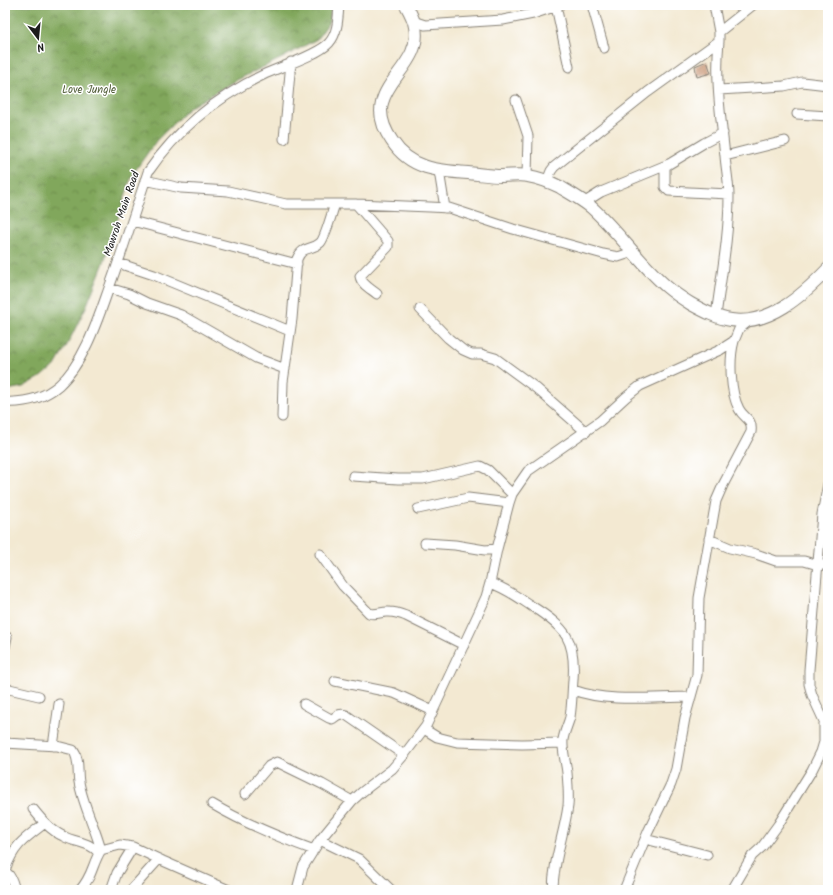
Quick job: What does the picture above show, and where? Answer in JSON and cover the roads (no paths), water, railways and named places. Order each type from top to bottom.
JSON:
[{"type":"street","name":"Mawroh Main Road","points":[[5,402],[26,401],[49,393],[60,385],[75,366],[87,344],[98,318],[148,172],[159,156],[192,121],[212,104],[244,84],[312,54],[329,42],[334,34],[337,23],[339,5]]},
{"type":"street","points":[[406,5],[416,28],[414,44],[409,58],[382,99],[380,111],[382,125],[391,141],[401,153],[416,163],[440,171],[500,176],[527,176],[547,181],[584,202],[601,217],[666,286],[694,306],[716,316],[730,320],[744,322],[759,319],[788,304],[817,281],[828,269]]},
{"type":"street","points":[[592,5],[604,48]]},
{"type":"street","points":[[714,5],[719,32],[719,90],[729,194],[723,266],[716,316]]},
{"type":"street","points":[[719,32],[753,5]]},
{"type":"street","points":[[413,21],[425,25],[495,20],[533,14],[558,6],[569,67]]},
{"type":"street","points":[[547,181],[554,167],[648,92],[719,41]]},
{"type":"street","points":[[284,139],[291,62]]},
{"type":"street","points":[[719,90],[784,86],[802,82],[828,85]]},
{"type":"street","points":[[516,100],[528,136],[527,176]]},
{"type":"street","points":[[796,114],[828,116]]},
{"type":"street","points":[[584,202],[601,192],[679,159],[722,133]]},
{"type":"street","points":[[725,156],[785,141]]},
{"type":"street","points":[[665,166],[664,187],[669,191],[729,194]]},
{"type":"street","points":[[440,171],[445,208]]},
{"type":"street","points":[[145,180],[181,188],[228,191],[282,204],[356,204],[445,208],[543,238],[602,254],[618,257],[633,252]]},
{"type":"street","points":[[282,417],[285,369],[297,264],[300,253],[303,250],[315,246],[322,241],[335,204]]},
{"type":"street","points":[[356,204],[389,244],[388,247],[360,276],[360,280],[377,294]]},
{"type":"street","points":[[132,221],[297,264]]},
{"type":"street","points":[[118,263],[290,331]]},
{"type":"street","points":[[109,288],[129,294],[147,303],[181,315],[256,358],[285,369]]},
{"type":"street","points":[[420,309],[448,338],[463,350],[472,354],[481,354],[495,358],[536,388],[586,432]]},
{"type":"street","points":[[624,890],[676,769],[685,718],[694,692],[697,674],[699,598],[716,501],[722,485],[748,438],[751,428],[751,423],[748,418],[742,414],[738,408],[731,366],[734,341],[739,329],[749,321]]},
{"type":"street","points":[[297,890],[303,867],[320,840],[352,801],[392,769],[424,729],[486,597],[512,494],[528,471],[552,453],[586,432],[640,386],[720,350],[734,341]]},
{"type":"street","points":[[354,476],[398,479],[423,478],[480,466],[488,470],[512,494]]},
{"type":"street","points":[[732,890],[752,856],[762,847],[778,825],[812,770],[824,742],[824,721],[812,695],[809,684],[809,656],[822,514],[828,484]]},
{"type":"street","points":[[418,509],[468,498],[509,503]]},
{"type":"street","points":[[709,539],[730,548],[756,554],[776,561],[804,561],[818,565],[828,565]]},
{"type":"street","points":[[425,543],[455,545],[485,550],[497,549]]},
{"type":"street","points":[[320,554],[343,586],[369,613],[377,614],[388,612],[406,616],[464,645]]},
{"type":"street","points":[[490,583],[499,586],[535,608],[562,630],[572,646],[574,656],[573,690],[569,718],[563,743],[569,789],[568,807],[555,863],[553,890]]},
{"type":"street","points":[[5,647],[7,637]]},
{"type":"street","points":[[335,681],[394,693],[433,711]]},
{"type":"street","points":[[5,688],[39,696]]},
{"type":"street","points":[[573,690],[601,697],[691,697]]},
{"type":"street","points":[[53,746],[59,704]]},
{"type":"street","points":[[304,704],[332,719],[338,714],[342,713],[346,715],[404,755]]},
{"type":"street","points":[[424,729],[437,737],[457,742],[522,744],[563,743]]},
{"type":"street","points":[[5,743],[68,748],[73,750],[76,754],[79,784],[87,810],[95,828],[100,851],[93,871],[85,885],[80,890]]},
{"type":"street","points":[[245,794],[269,766],[277,762],[322,784],[352,801]]},
{"type":"street","points":[[212,804],[231,816],[253,826],[314,850]]},
{"type":"street","points":[[33,809],[45,823],[64,837],[90,845],[100,851],[120,845],[133,846],[229,890]]},
{"type":"street","points":[[15,890],[10,876],[5,871],[10,856],[19,843],[45,823]]},
{"type":"street","points":[[645,839],[707,855]]},
{"type":"street","points":[[320,840],[359,859],[391,890]]},
{"type":"street","points":[[111,890],[117,873],[133,846]]},
{"type":"street","points":[[131,890],[159,859]]},
{"type":"park label","name":"Love Jungle","points":[[89,90]]}]
